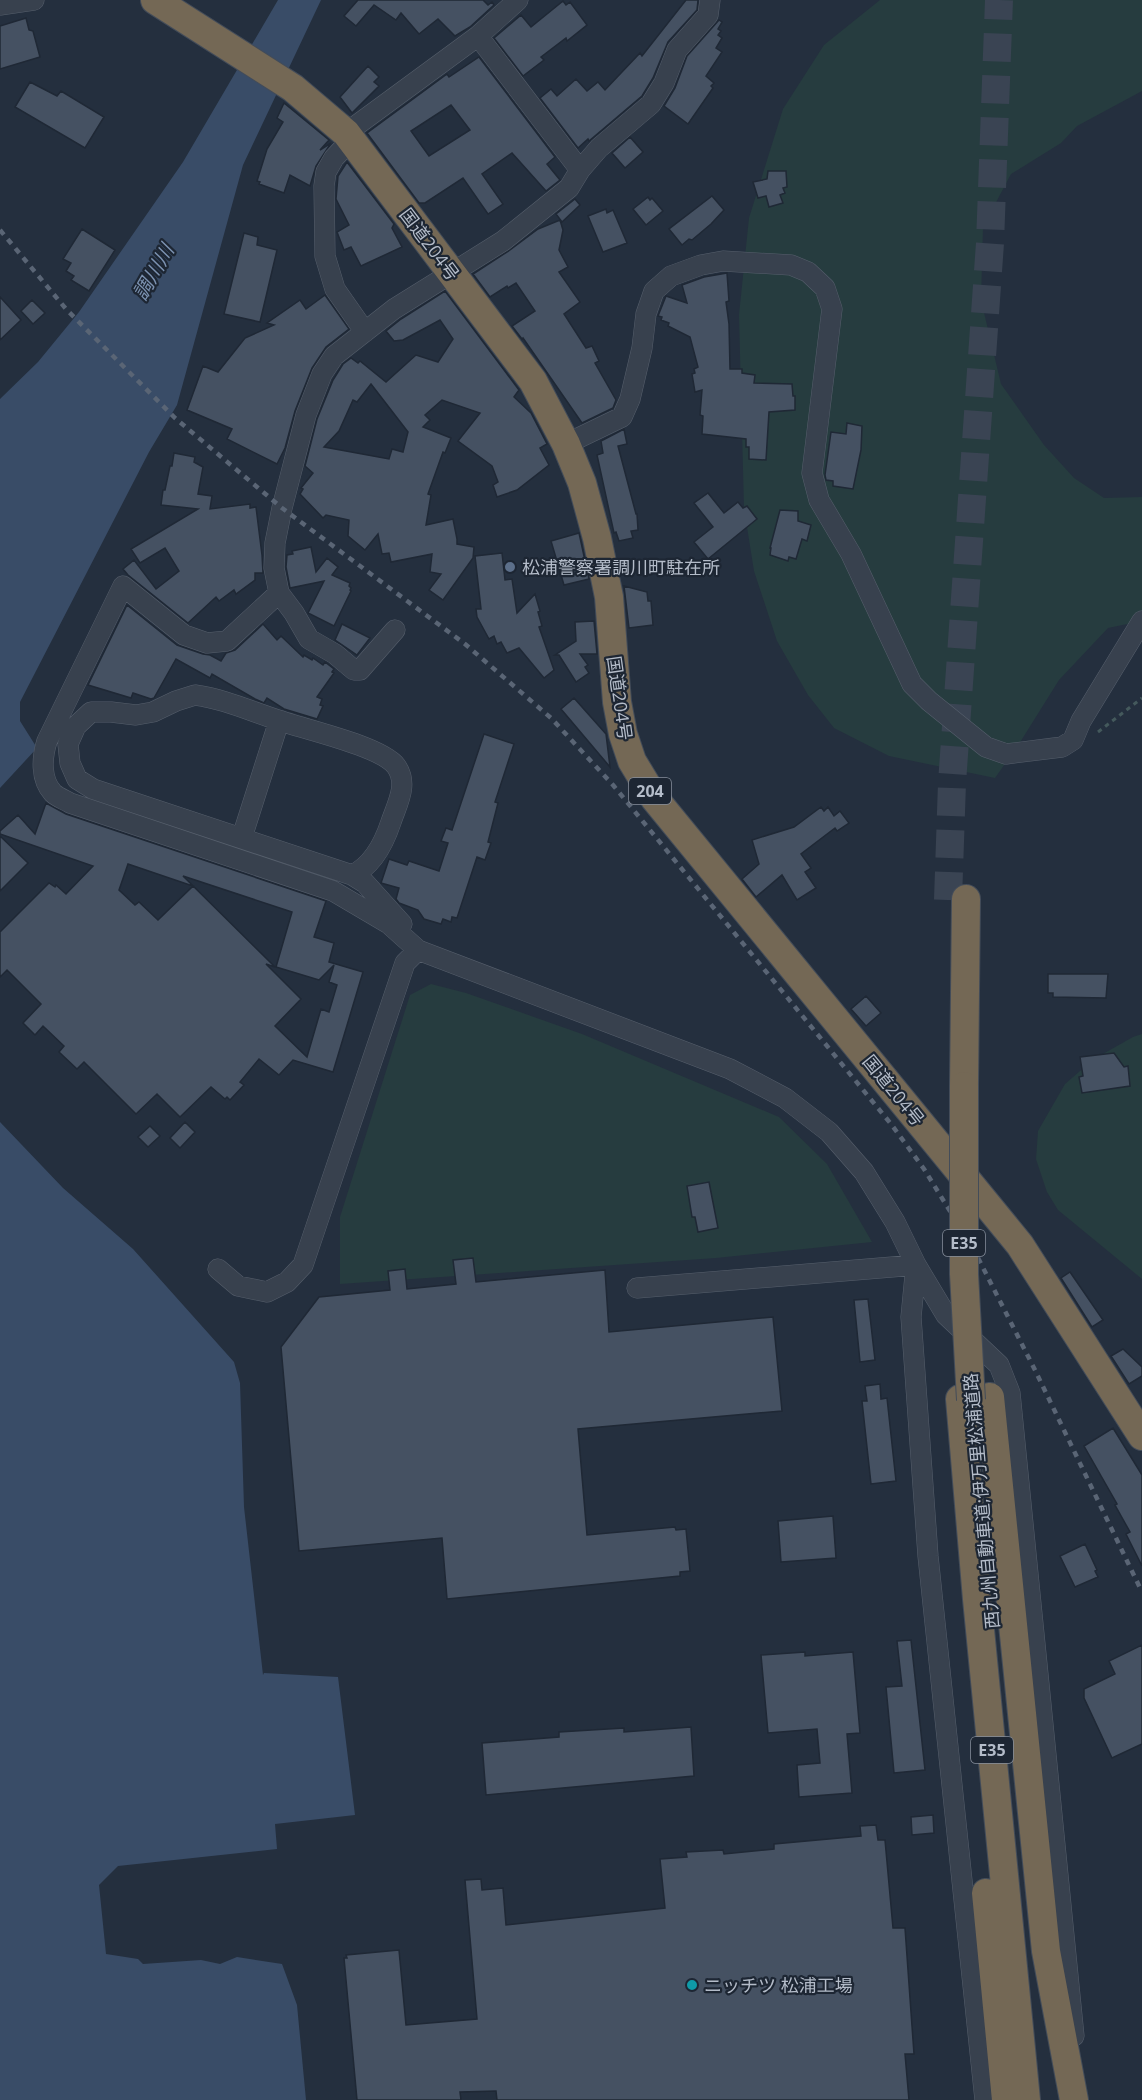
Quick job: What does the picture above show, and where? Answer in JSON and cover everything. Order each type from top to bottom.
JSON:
[{"type":"highway","name":"国道204号","points":[[164,2],[293,88],[349,136],[533,381],[566,444],[582,483],[597,538],[609,597],[617,702],[622,735],[632,761],[655,799],[1020,1245],[1142,1436]]},
{"type":"highway","points":[[957,899],[956,1086],[972,1266],[974,1399],[1046,1951],[1074,2100]]},
{"type":"highway","points":[[974,1399],[959,1542],[968,1689],[1006,2100]]},
{"type":"highway","name":"西九州自動車道;伊万里松浦道路","points":[[974,1399],[977,1599],[1026,2100]]},
{"type":"highway","name":"西九州自動車道;伊万里松浦道路","points":[[974,1399],[988,1596],[1040,2100]]},
{"type":"street","points":[[0,5],[34,0]]},
{"type":"street","points":[[365,332],[335,289],[325,256],[324,186],[326,172],[349,136],[478,36],[518,0]]},
{"type":"street","points":[[395,630],[360,670],[354,670],[335,654],[309,639],[279,593],[274,568],[275,543],[282,507],[306,415],[322,374],[334,356],[394,309],[521,228],[568,188],[599,148],[651,104],[664,83],[677,50],[708,15],[710,0]]},
{"type":"street","points":[[478,36],[580,170]]},
{"type":"street","points":[[566,444],[622,417],[630,399],[642,348],[646,314],[654,291],[671,276],[701,265],[723,261],[791,265],[808,272],[825,288],[832,309],[812,473],[819,500],[851,554],[912,684],[929,701],[986,747],[1006,754],[1062,747],[1073,740],[1081,720],[1142,621]]},
{"type":"street","points":[[279,593],[227,641],[207,643],[184,635],[123,586],[47,741],[42,756],[44,776],[53,792],[70,803],[333,891],[389,924],[418,950],[730,1069],[785,1098],[829,1132],[864,1172],[895,1222],[916,1265],[946,1316],[999,1365],[1010,1393],[1081,2100]]},
{"type":"street","points":[[352,875],[363,870],[372,861],[388,832],[403,787],[396,766],[381,754],[217,698],[195,695],[153,712],[136,715],[91,712],[76,726],[68,744],[70,763],[77,779],[93,789],[352,875],[365,883],[400,922],[418,950]]},
{"type":"street","points":[[242,837],[279,720]]},
{"type":"street","points":[[218,1269],[238,1286],[267,1292],[287,1282],[303,1265],[405,963],[418,950]]},
{"type":"street","points":[[637,1288],[916,1265]]},
{"type":"street","points":[[916,1265],[910,1317],[928,1556],[985,2100]]},
{"type":"path","points":[[1073,740],[1094,735],[1142,698]]},
{"type":"green space","points":[[880,0],[1142,0],[1142,91],[1077,126],[1061,143],[1011,174],[983,227],[981,300],[1001,384],[1044,445],[1074,478],[1104,498],[1142,497],[1142,621],[1108,628],[1059,680],[995,778],[889,756],[834,728],[808,695],[777,641],[754,571],[744,508],[739,315],[749,218],[783,109],[824,45]]},
{"type":"green space","points":[[431,984],[466,993],[582,1034],[779,1117],[827,1164],[872,1242],[716,1258],[340,1284],[340,1217],[410,995]]},
{"type":"green space","points":[[1142,1034],[1142,1279],[1058,1210],[1047,1192],[1036,1159],[1038,1131],[1065,1084],[1094,1059]]},
{"type":"water","name":"調川川","points":[[278,0],[321,0],[243,165],[177,405],[149,452],[20,702],[20,721],[37,748],[0,788],[0,399],[38,362],[79,312],[183,162]]},
{"type":"water","points":[[0,1122],[63,1188],[133,1249],[234,1362],[240,1383],[244,1507],[263,1675],[264,1673],[338,1677],[355,1815],[275,1824],[277,1849],[118,1866],[99,1885],[106,1954],[138,1959],[143,1964],[201,1960],[220,1964],[237,1957],[282,1964],[297,2005],[306,2100],[0,2100]]},
{"type":"building","points":[[358,0],[483,0],[488,5],[492,2],[494,5],[470,27],[455,36],[438,19],[419,34],[401,13],[396,20],[374,5],[356,26],[344,16]]},
{"type":"building","points":[[686,0],[698,0],[697,10],[668,42],[653,78],[642,96],[578,148],[540,98],[551,89],[557,96],[576,79],[587,91],[598,82],[605,90],[640,53],[642,56]]},
{"type":"building","points":[[563,1],[566,5],[570,2],[587,25],[541,57],[544,60],[523,76],[494,38],[521,15],[531,27]]},
{"type":"building","points":[[26,18],[29,30],[33,31],[40,57],[0,69],[0,26]]},
{"type":"building","points":[[719,20],[722,22],[718,35],[722,38],[716,48],[722,52],[706,76],[714,83],[711,86],[713,88],[688,124],[664,106],[675,88],[687,56]]},
{"type":"building","points":[[479,57],[555,157],[547,164],[560,180],[546,191],[512,153],[482,174],[503,204],[488,214],[463,178],[425,203],[419,203],[367,133],[447,74],[449,77]],"holes":[[[451,105],[470,130],[429,156],[411,131]]]},
{"type":"building","points":[[368,66],[379,77],[374,82],[379,86],[352,113],[340,97]]},
{"type":"building","points":[[30,82],[57,96],[61,91],[104,117],[85,148],[15,107]]},
{"type":"building","points":[[284,103],[329,140],[320,150],[331,143],[316,166],[310,186],[290,175],[284,193],[259,184],[260,182],[257,181],[267,149],[283,122],[277,118]]},
{"type":"building","points":[[630,137],[643,152],[625,168],[612,153]]},
{"type":"building","points":[[347,162],[394,224],[392,228],[402,247],[361,266],[351,247],[344,250],[337,232],[349,225],[336,199],[338,176]]},
{"type":"building","points":[[768,171],[786,171],[787,187],[783,188],[785,193],[780,195],[783,203],[769,207],[766,196],[758,198],[753,182],[767,179]]},
{"type":"building","points":[[712,196],[724,210],[692,240],[689,239],[682,245],[669,229]]},
{"type":"building","points":[[648,197],[650,200],[652,198],[663,211],[646,225],[633,209]]},
{"type":"building","points":[[575,199],[580,205],[562,222],[556,214]]},
{"type":"building","points":[[606,209],[607,213],[613,210],[627,243],[603,252],[588,216]]},
{"type":"building","points":[[560,220],[563,230],[559,250],[568,267],[559,272],[580,302],[564,314],[586,348],[592,346],[599,361],[595,363],[616,400],[613,408],[582,423],[523,338],[512,326],[535,311],[516,283],[490,297],[473,274],[538,229]]},
{"type":"building","points":[[82,229],[115,250],[89,291],[71,280],[74,276],[66,271],[71,263],[63,259]]},
{"type":"building","points":[[244,233],[258,237],[257,245],[277,250],[260,322],[224,314]]},
{"type":"building","points":[[727,273],[729,301],[726,302],[730,369],[742,369],[742,373],[755,375],[754,383],[792,384],[793,396],[795,396],[795,410],[769,412],[766,460],[749,459],[746,439],[702,434],[703,416],[700,415],[702,390],[695,392],[692,374],[698,367],[690,337],[668,326],[669,323],[658,316],[666,296],[687,303],[682,285],[704,277]]},
{"type":"building","points":[[445,291],[519,390],[514,397],[531,413],[547,444],[540,448],[549,465],[517,490],[497,497],[493,485],[498,482],[492,466],[458,441],[480,413],[442,400],[425,415],[430,420],[423,427],[451,438],[445,453],[443,452],[428,494],[431,495],[426,525],[453,519],[457,544],[474,547],[473,558],[443,600],[429,590],[441,574],[430,572],[432,554],[391,562],[389,553],[382,554],[378,534],[365,550],[348,536],[349,520],[326,515],[323,518],[300,494],[303,489],[301,488],[313,473],[305,466],[317,419],[333,380],[343,364],[351,358],[358,363],[360,361],[386,382],[416,355],[438,362],[453,339],[440,320],[403,340],[394,341],[386,331]],"holes":[[[371,384],[408,432],[403,452],[392,449],[389,459],[324,447],[339,431],[353,400],[357,402]]]},
{"type":"building","points":[[325,295],[349,329],[326,347],[312,368],[295,411],[285,448],[277,464],[227,439],[232,429],[187,410],[203,366],[218,372],[245,338],[274,325],[267,323],[300,300],[306,309]]},
{"type":"building","points":[[0,297],[21,320],[0,340]]},
{"type":"building","points":[[32,300],[45,313],[33,324],[21,311]]},
{"type":"building","points":[[847,423],[862,426],[861,450],[853,489],[833,486],[833,481],[826,480],[825,475],[831,432],[846,434]]},
{"type":"building","points":[[624,429],[627,444],[618,446],[637,514],[638,530],[631,531],[633,538],[619,541],[616,532],[614,533],[597,455],[603,453],[601,441]]},
{"type":"building","points":[[174,453],[195,457],[194,462],[203,467],[198,494],[212,496],[210,509],[250,504],[250,508],[256,507],[262,555],[263,573],[255,573],[255,580],[236,594],[234,590],[219,601],[216,597],[188,623],[123,569],[134,560],[156,589],[179,571],[165,548],[140,563],[131,549],[198,509],[161,505]]},
{"type":"building","points":[[708,493],[724,513],[738,502],[743,508],[747,506],[757,519],[708,559],[694,542],[713,527],[694,503]]},
{"type":"building","points":[[780,510],[798,511],[798,521],[811,525],[807,541],[802,539],[796,559],[789,557],[788,561],[770,555]]},
{"type":"building","points":[[579,533],[589,579],[564,585],[551,541]]},
{"type":"building","points":[[311,547],[316,572],[327,558],[338,567],[332,575],[350,583],[351,591],[334,626],[308,613],[324,581],[290,588],[286,567],[287,555],[293,554],[292,551]]},
{"type":"building","points":[[502,553],[505,580],[512,579],[517,613],[535,594],[542,626],[539,627],[554,670],[544,678],[519,648],[507,653],[501,642],[497,644],[494,636],[489,639],[477,617],[476,609],[481,609],[475,556]]},
{"type":"building","points":[[624,586],[647,592],[648,601],[651,601],[653,625],[629,628]]},
{"type":"building","points":[[127,605],[177,645],[210,655],[221,661],[226,653],[235,650],[263,624],[277,640],[281,636],[303,657],[304,655],[312,660],[313,658],[323,665],[325,662],[334,669],[332,672],[334,673],[317,697],[322,699],[320,705],[323,706],[317,719],[284,709],[267,698],[264,703],[212,674],[210,678],[176,659],[154,698],[151,699],[133,693],[131,698],[88,685]]},
{"type":"building","points":[[594,621],[597,654],[580,654],[588,665],[585,667],[589,673],[576,682],[559,655],[555,655],[576,641],[575,622]]},
{"type":"building","points":[[342,624],[370,638],[357,655],[335,640]]},
{"type":"building","points":[[574,698],[606,734],[610,767],[561,709]]},
{"type":"building","points":[[484,734],[514,744],[495,802],[498,803],[488,842],[491,843],[485,860],[477,857],[457,918],[452,917],[451,922],[443,919],[441,924],[424,919],[418,910],[399,903],[396,899],[399,888],[381,883],[389,859],[407,865],[409,861],[439,871],[448,843],[441,841],[446,828],[452,830]]},
{"type":"building","points":[[46,803],[66,814],[326,901],[314,937],[334,943],[329,962],[363,972],[333,1072],[293,1060],[279,1075],[259,1059],[240,1082],[244,1085],[230,1100],[227,1097],[225,1099],[211,1087],[180,1117],[157,1094],[136,1114],[84,1062],[77,1069],[59,1052],[64,1046],[43,1026],[35,1035],[23,1023],[41,1004],[7,970],[0,977],[0,932],[49,883],[55,887],[56,885],[66,894],[93,866],[0,834],[0,831],[18,815],[35,834]],"holes":[[[128,864],[193,886],[158,920],[139,902],[135,905],[119,890]],[[183,876],[292,912],[276,967],[319,980],[334,965],[329,982],[337,985],[329,1012],[321,1009],[307,1057],[275,1026],[301,999],[266,964],[275,967]]]},
{"type":"building","points":[[821,807],[824,811],[828,807],[834,816],[840,811],[849,823],[837,831],[835,828],[801,854],[811,868],[805,872],[816,888],[797,900],[782,875],[756,897],[742,879],[759,864],[752,840],[794,827]]},
{"type":"building","points":[[0,836],[28,863],[0,891]]},
{"type":"building","points":[[1048,974],[1108,974],[1106,998],[1053,997],[1053,993],[1048,993]]},
{"type":"building","points":[[866,996],[881,1013],[866,1026],[851,1009]]},
{"type":"building","points":[[1114,1053],[1124,1067],[1128,1066],[1130,1086],[1082,1093],[1079,1077],[1083,1076],[1080,1057]]},
{"type":"building","points":[[185,1122],[195,1132],[180,1148],[170,1138]]},
{"type":"building","points":[[150,1126],[160,1136],[148,1147],[138,1137]]},
{"type":"building","points":[[709,1182],[718,1228],[698,1232],[695,1217],[692,1217],[687,1186]]},
{"type":"building","points":[[473,1258],[476,1282],[605,1270],[609,1332],[773,1317],[782,1411],[578,1429],[587,1535],[675,1527],[676,1530],[686,1529],[690,1571],[680,1572],[680,1576],[447,1599],[442,1538],[299,1551],[281,1347],[319,1297],[390,1290],[388,1271],[405,1269],[407,1289],[456,1284],[453,1260]]},
{"type":"building","points":[[1070,1272],[1103,1320],[1092,1327],[1061,1278]]},
{"type":"building","points":[[868,1299],[875,1360],[860,1362],[854,1300]]},
{"type":"building","points":[[1123,1349],[1142,1367],[1142,1376],[1129,1384],[1111,1356]]},
{"type":"building","points":[[880,1384],[881,1399],[887,1398],[896,1481],[871,1484],[862,1401],[867,1401],[865,1386]]},
{"type":"building","points":[[1113,1428],[1142,1475],[1142,1566],[1126,1534],[1130,1532],[1115,1505],[1117,1504],[1084,1446]]},
{"type":"building","points":[[833,1516],[836,1558],[781,1562],[778,1521]]},
{"type":"building","points":[[1085,1544],[1098,1577],[1075,1587],[1060,1556]]},
{"type":"building","points":[[911,1640],[925,1770],[894,1773],[886,1687],[902,1686],[897,1641]]},
{"type":"building","points":[[1142,1645],[1142,1744],[1112,1758],[1084,1698],[1084,1689],[1115,1674],[1109,1661]]},
{"type":"building","points":[[805,1652],[805,1656],[853,1652],[860,1733],[847,1734],[852,1793],[799,1797],[797,1765],[820,1763],[817,1729],[768,1733],[761,1655]]},
{"type":"building","points":[[691,1727],[694,1776],[486,1795],[482,1743],[559,1737],[559,1732],[624,1728],[624,1732]]},
{"type":"building","points":[[933,1815],[934,1833],[912,1835],[911,1817]]},
{"type":"building","name":"ニッチツ 松浦工場","points":[[876,1825],[878,1840],[885,1840],[893,1928],[905,1928],[914,2054],[905,2054],[909,2100],[497,2100],[496,2091],[460,2092],[461,2100],[357,2100],[344,1958],[347,1958],[346,1955],[399,1950],[406,2025],[477,2019],[465,1880],[481,1879],[482,1890],[503,1888],[506,1925],[665,1908],[660,1859],[687,1857],[686,1852],[723,1850],[724,1854],[774,1849],[774,1844],[861,1836],[860,1826]]},
{"type":"tunnel","points":[[948,900],[952,783],[990,243],[999,0]]},
{"type":"railway","points":[[0,230],[66,309],[175,418],[282,508],[465,644],[551,718],[613,785],[891,1124],[924,1169],[974,1250],[1035,1370],[1142,1592]]},
{"type":"place","name":"松浦警察署調川町駐在所","points":[[510,567]]},
{"type":"place","name":"ニッチツ 松浦工場","points":[[692,1985]]}]
